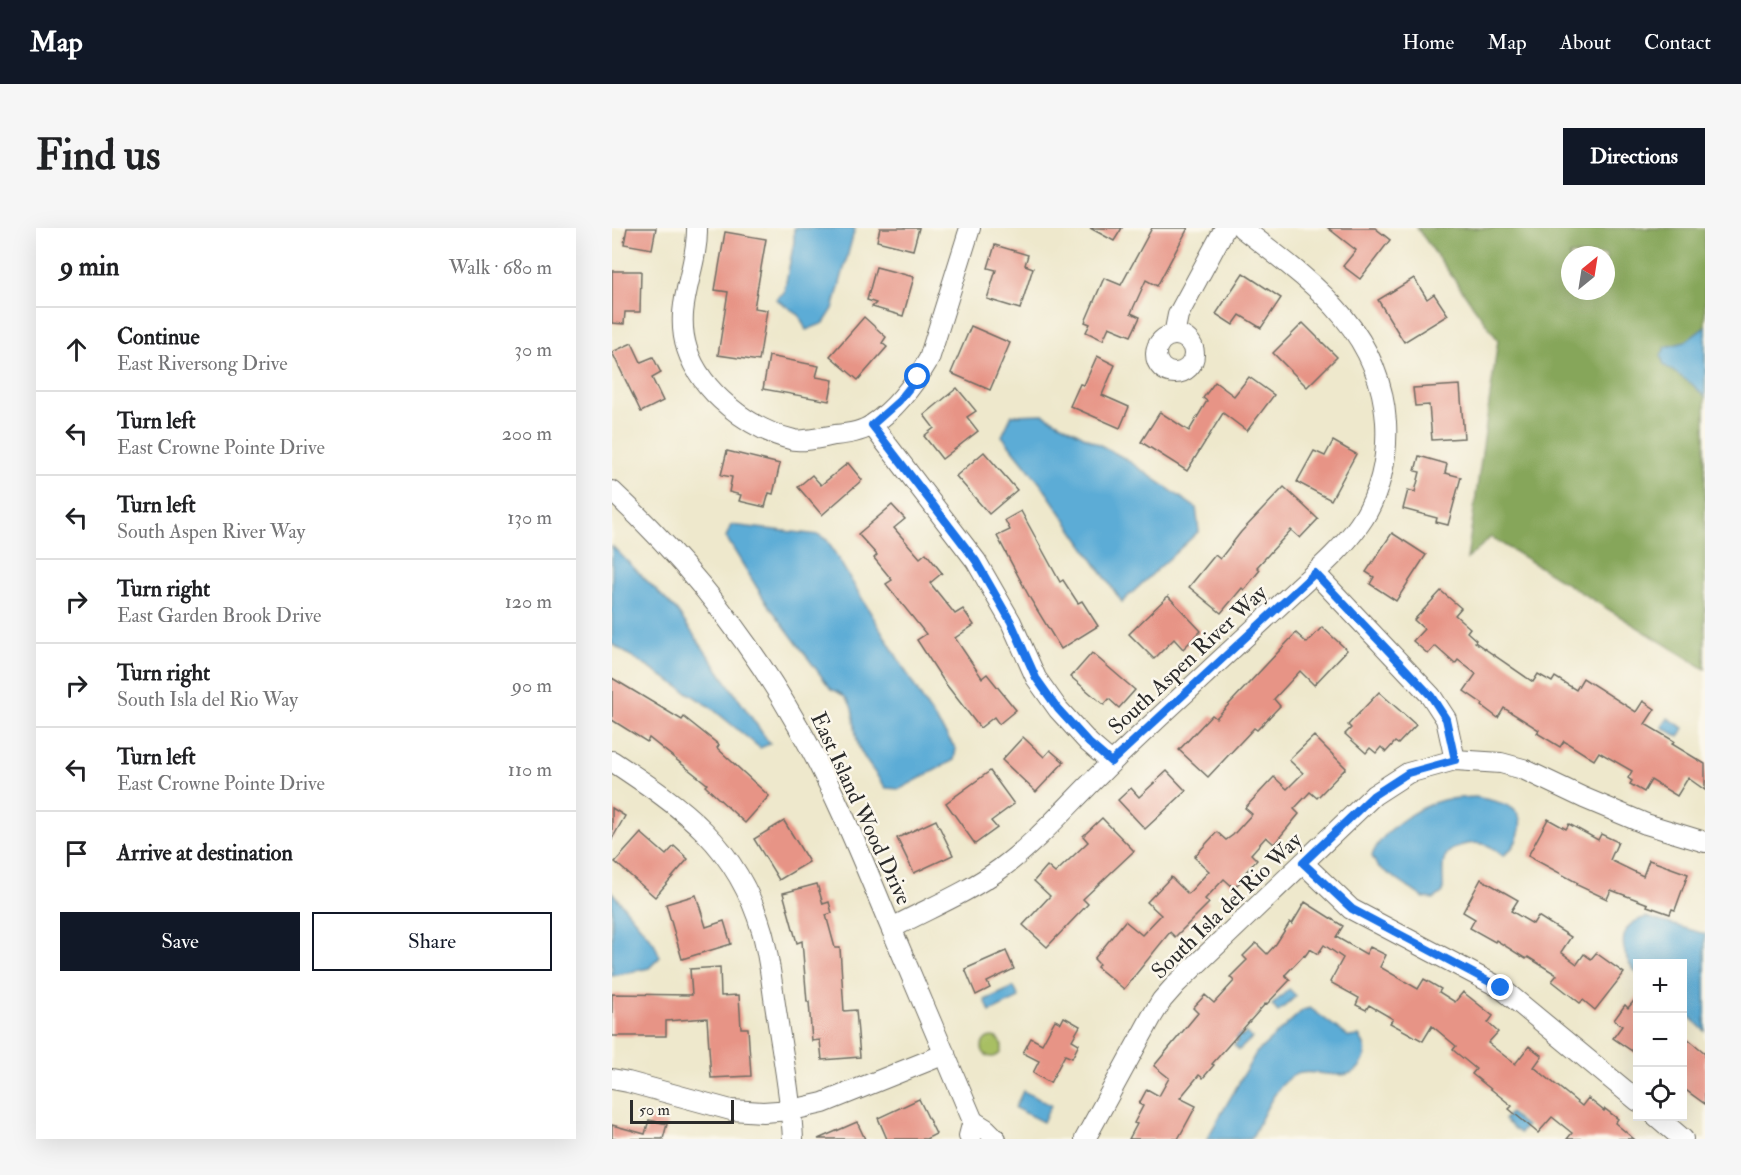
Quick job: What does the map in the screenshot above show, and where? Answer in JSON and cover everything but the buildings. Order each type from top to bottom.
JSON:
[{"type":"street","points":[[697,228],[682,321],[687,349],[696,369],[714,392],[738,415],[765,429],[795,440],[851,433],[872,425],[899,401],[929,359],[970,228]]},
{"type":"street","points":[[1174,335],[1178,315],[1225,228]]},
{"type":"street","name":"South Aspen River Way","points":[[892,928],[997,871],[1019,855],[1111,762],[1315,573],[1360,524],[1381,482],[1386,423],[1382,391],[1372,361],[1358,333],[1336,306],[1306,278],[1242,228]]},
{"type":"street","points":[[872,425],[976,561],[1011,622],[1036,678],[1058,709],[1089,743],[1111,762]]},
{"type":"street","name":"East Island Wood Drive","points":[[612,491],[672,552],[707,593],[770,679],[823,772],[846,820],[945,1054],[972,1130],[986,1129],[996,1139]]},
{"type":"street","points":[[1315,573],[1431,696],[1446,719],[1455,760]]},
{"type":"street","name":"South Isla del Rio Way","points":[[1085,1139],[1162,1000],[1177,983],[1374,795],[1408,773],[1455,760],[1501,763],[1523,769],[1646,824],[1705,842]]},
{"type":"street","points":[[612,761],[659,792],[693,819],[723,853],[741,882],[756,914],[766,948],[792,1110],[793,1139]]},
{"type":"street","points":[[1303,863],[1352,909],[1501,988],[1633,1097]]},
{"type":"street","points":[[612,1079],[731,1110],[763,1113],[792,1110],[823,1102],[945,1054]]},
{"type":"street","points":[[1662,1121],[1683,1139]]},
{"type":"green space","points":[[1417,228],[1705,228],[1705,669],[1491,537],[1467,559],[1498,340]]},
{"type":"green space","points":[[988,1037],[996,1037],[1002,1043],[1002,1051],[996,1057],[988,1057],[982,1051],[982,1043]]},
{"type":"water","points":[[794,228],[855,228],[833,309],[824,323],[806,330],[799,315],[776,299],[784,292],[794,242]]},
{"type":"water","points":[[1705,327],[1705,397],[1692,384],[1664,365],[1661,355],[1666,347],[1685,342]]},
{"type":"water","points":[[1043,414],[1124,458],[1196,508],[1199,531],[1122,602],[1043,487],[1002,436],[1012,415]]},
{"type":"water","points":[[731,525],[819,535],[827,540],[927,707],[956,749],[954,760],[900,789],[886,788],[860,749],[850,705],[840,693],[831,689],[764,599],[726,537]]},
{"type":"water","points":[[612,546],[677,611],[770,744],[760,748],[709,706],[612,644]]},
{"type":"water","points":[[1668,718],[1684,728],[1679,737],[1662,727]]},
{"type":"water","points":[[1475,797],[1508,806],[1519,816],[1521,824],[1519,833],[1511,849],[1503,856],[1491,847],[1482,844],[1472,843],[1455,848],[1445,858],[1443,892],[1434,899],[1424,898],[1377,866],[1372,856],[1376,847],[1401,821],[1433,803],[1447,799]]},
{"type":"water","points":[[612,892],[654,943],[660,957],[649,968],[612,976]]},
{"type":"water","points":[[1646,917],[1705,934],[1705,1031],[1687,1015],[1687,959],[1633,959],[1633,968],[1630,964],[1623,942],[1627,928]]},
{"type":"water","points":[[1014,987],[1019,998],[990,1012],[985,1000]]},
{"type":"water","points":[[1289,989],[1296,996],[1278,1012],[1272,1005]]},
{"type":"water","points":[[1310,1008],[1349,1037],[1359,1036],[1366,1051],[1363,1062],[1357,1070],[1340,1075],[1299,1073],[1278,1089],[1251,1139],[1207,1139],[1256,1053],[1303,1010]]},
{"type":"water","points":[[1246,1033],[1252,1038],[1239,1050],[1234,1045],[1238,1041],[1236,1038]]},
{"type":"water","points":[[1023,1091],[1051,1105],[1043,1122],[1015,1108]]},
{"type":"water","points":[[1510,1113],[1526,1126],[1520,1133],[1504,1120]]},
{"type":"route","points":[[918,377],[899,401],[872,425],[976,561],[1011,622],[1036,678],[1058,709],[1089,743],[1111,762],[1315,573],[1431,696],[1446,719],[1455,760],[1408,773],[1374,795],[1303,863],[1352,909],[1501,988]]}]
